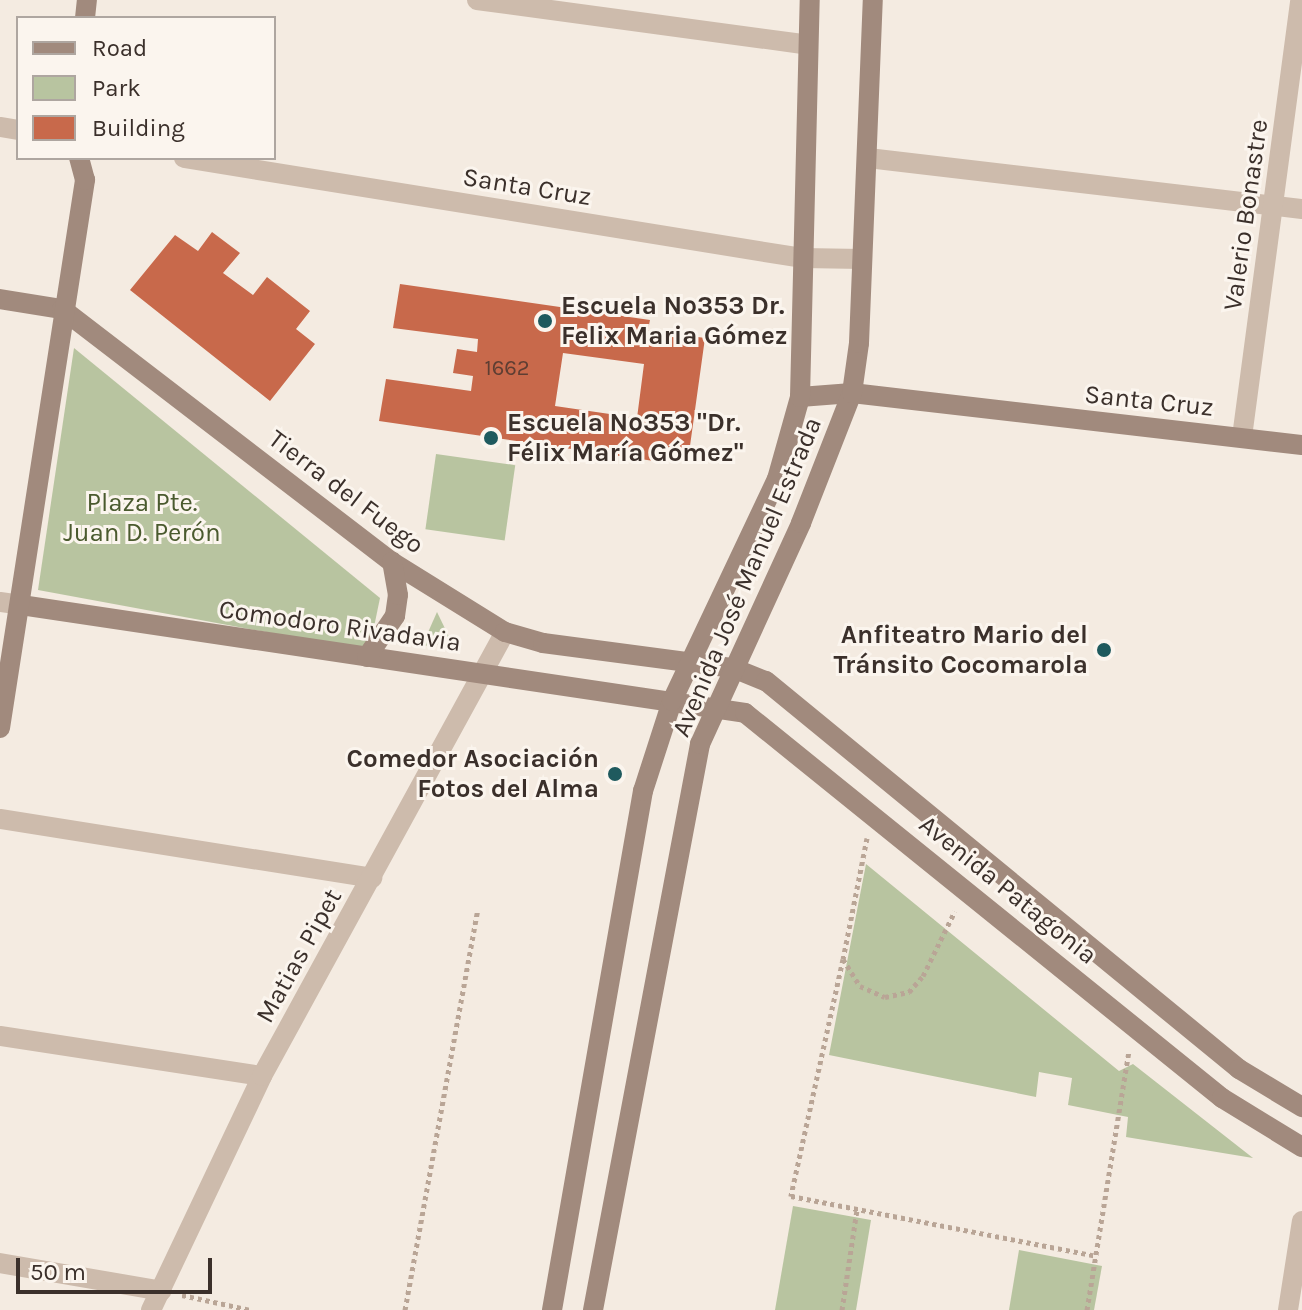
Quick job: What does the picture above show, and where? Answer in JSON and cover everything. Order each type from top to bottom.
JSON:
[{"type":"main road","name":"Avenida José Manuel Estrada","points":[[552,1310],[643,791],[672,701],[777,479],[800,397],[810,0]]},
{"type":"main road","name":"Avenida José Manuel Estrada","points":[[593,1310],[700,744],[801,523],[852,393],[868,158],[873,0]]},
{"type":"main road","points":[[0,728],[21,605],[62,309],[85,180],[80,160]]},
{"type":"main road","name":"Tierra del Fuego","points":[[0,299],[62,309],[392,562],[505,632],[543,643],[690,663]]},
{"type":"main road","name":"Santa Cruz","points":[[800,397],[852,393],[1302,445]]},
{"type":"main road","points":[[367,657],[395,616],[398,595],[392,562]]},
{"type":"main road","name":"Comodoro Rivadavia","points":[[21,605],[672,701]]},
{"type":"main road","name":"Avenida Patagonia","points":[[690,663],[733,668],[766,681],[1239,1069],[1302,1107]]},
{"type":"main road","name":"Avenida Patagonia","points":[[672,701],[716,705],[745,713],[1222,1098],[1302,1147]]},
{"type":"street","points":[[477,0],[808,45]]},
{"type":"street","name":"Valerio Bonastre","points":[[1242,437],[1300,0]]},
{"type":"street","points":[[868,158],[1302,209]]},
{"type":"street","name":"Santa Cruz","points":[[196,160],[802,258],[862,259]]},
{"type":"street","name":"Comodoro Rivadavia","points":[[0,602],[21,605]]},
{"type":"street","name":"Matias Pipet","points":[[151,1310],[262,1076],[505,632]]},
{"type":"street","points":[[0,819],[372,878]]},
{"type":"street","points":[[0,1036],[262,1076]]},
{"type":"street","points":[[1288,1310],[1302,1221]]},
{"type":"street","points":[[0,1263],[162,1291]]},
{"type":"path","points":[[872,813],[791,1196],[1096,1256]]},
{"type":"path","points":[[843,959],[860,986],[885,997],[909,992],[923,976],[965,889]]},
{"type":"path","points":[[405,1310],[478,910]]},
{"type":"path","points":[[1087,1310],[1133,1025]]},
{"type":"path","points":[[842,1310],[857,1210]]},
{"type":"path","points":[[162,1291],[251,1310]]},
{"type":"green space","name":"Plaza Pte. Juan D. Perón","points":[[74,348],[380,598],[369,651],[38,590]]},
{"type":"green space","points":[[436,454],[515,465],[505,540],[425,529]]},
{"type":"green space","points":[[437,612],[452,643],[422,646]]},
{"type":"green space","points":[[866,864],[1119,1071],[1133,1064],[1253,1158],[1126,1137],[1128,1117],[1068,1105],[1072,1078],[1039,1072],[1036,1097],[829,1055]]},
{"type":"green space","points":[[793,1206],[871,1220],[856,1310],[775,1310]]},
{"type":"green space","points":[[1019,1250],[1102,1266],[1094,1310],[1009,1310]]},
{"type":"building","points":[[212,232],[240,253],[223,273],[253,295],[267,277],[310,311],[296,329],[315,344],[270,401],[130,290],[175,235],[198,251]]},
{"type":"building","points":[[400,284],[650,320],[648,330],[705,338],[689,453],[656,449],[654,461],[379,421],[386,379],[471,391],[473,376],[453,373],[457,349],[477,352],[478,339],[393,328]],"holes":[[[563,353],[644,364],[637,418],[555,406]]]},
{"type":"place","name":"Escuela Nº353 Dr. Felix Maria Gómez","points":[[545,321]]},
{"type":"place","name":"Escuela Nº353 \"Dr. Félix María Gómez\"","points":[[491,438]]},
{"type":"place","name":"Anfiteatro Mario del Tránsito Cocomarola","points":[[1104,650]]},
{"type":"place","name":"Comedor Asociación Fotos del Alma","points":[[615,774]]}]
